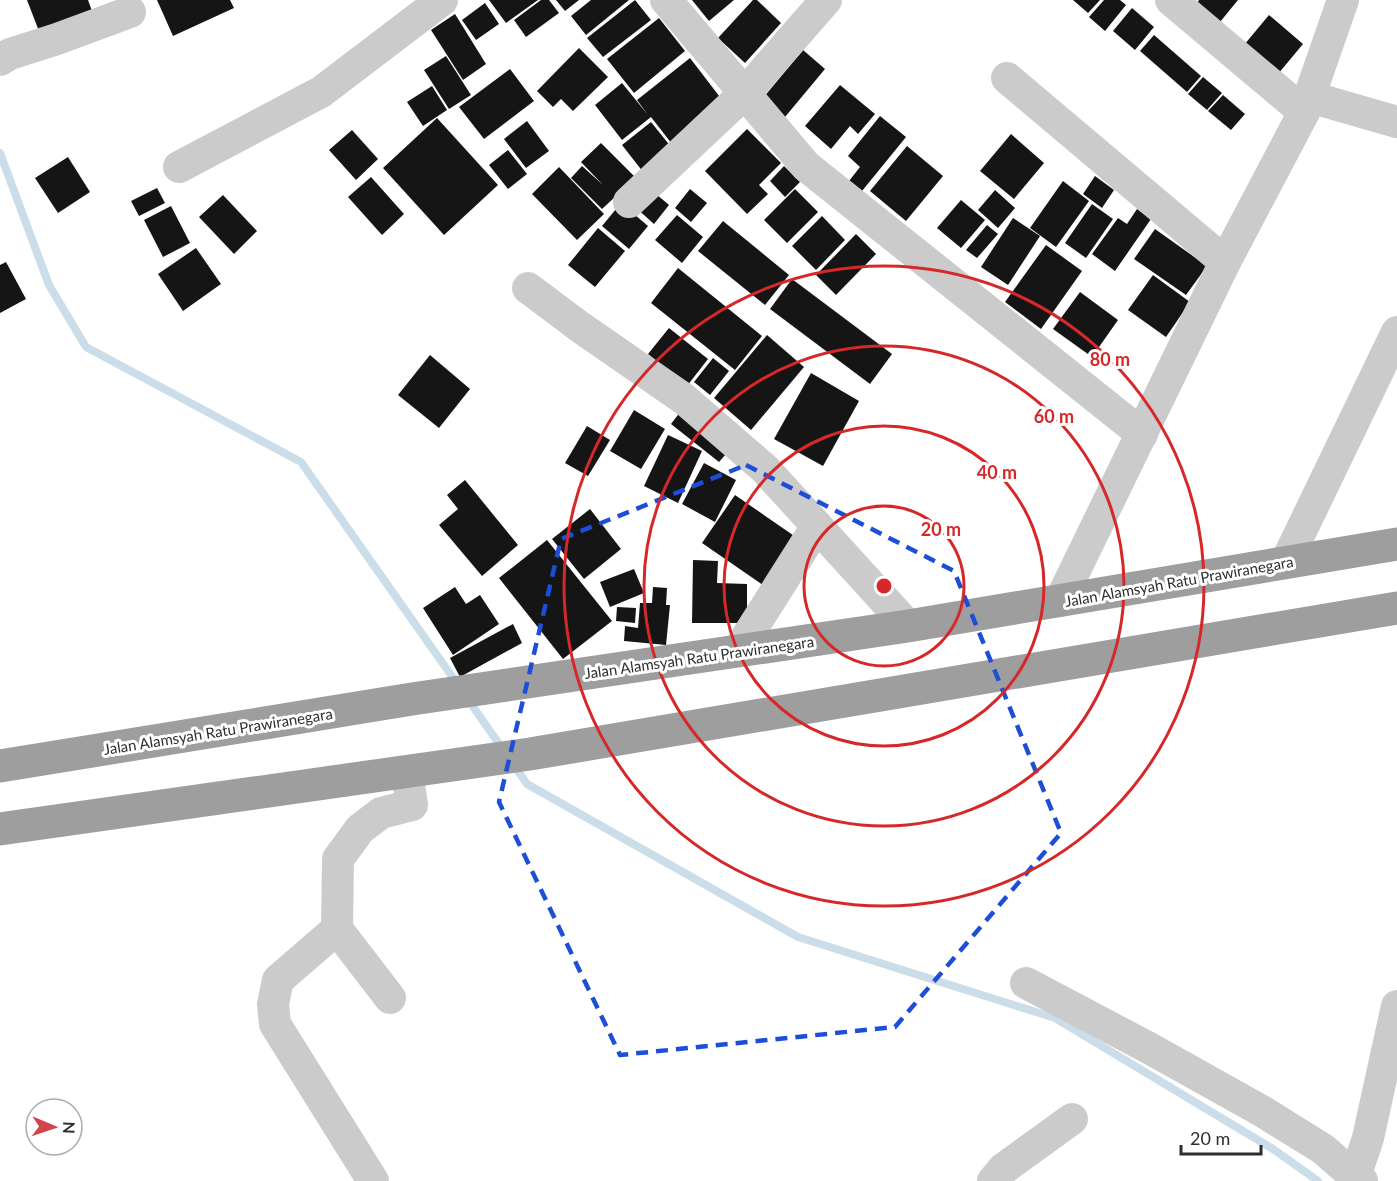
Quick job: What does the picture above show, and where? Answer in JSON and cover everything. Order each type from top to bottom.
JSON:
[{"type":"highway","name":"Jalan Alamsyah Ratu Prawiranegara","points":[[0,766],[412,699],[908,626],[1397,544]]},
{"type":"highway","points":[[0,829],[530,754],[1397,608]]},
{"type":"street","points":[[179,167],[321,92],[442,0]]},
{"type":"street","points":[[666,0],[806,166],[1142,434]]},
{"type":"street","points":[[629,202],[745,93],[826,0]]},
{"type":"street","points":[[1171,0],[1307,105],[1397,122]]},
{"type":"street","points":[[1060,601],[1225,262],[1307,105],[1343,0]]},
{"type":"street","points":[[0,60],[10,54],[130,12]]},
{"type":"street","points":[[1007,78],[1225,262]]},
{"type":"street","points":[[528,288],[684,399],[765,469],[908,626]]},
{"type":"street","points":[[1286,562],[1397,332]]},
{"type":"street","points":[[738,651],[817,526]]},
{"type":"street","points":[[390,998],[338,929],[338,860],[360,829],[381,813],[412,805],[407,772]]},
{"type":"street","points":[[338,929],[278,980],[273,1004],[275,1024],[373,1181]]},
{"type":"street","points":[[1026,982],[1260,1110],[1323,1149],[1359,1179],[1397,1006]]},
{"type":"street","points":[[993,1181],[1004,1169],[1072,1119]]},
{"type":"highlighted area","points":[[746,465],[954,571],[1061,833],[895,1027],[620,1055],[499,802],[561,539]]},
{"type":"building","points":[[27,0],[88,0],[95,19],[42,39]]},
{"type":"building","points":[[157,0],[230,0],[234,8],[173,36]]},
{"type":"building","points":[[489,0],[538,0],[506,23]]},
{"type":"building","points":[[541,0],[549,0],[559,13],[526,37],[514,20]]},
{"type":"building","points":[[556,0],[579,0],[565,11]]},
{"type":"building","points":[[591,0],[629,0],[586,35],[571,16]]},
{"type":"building","points":[[635,0],[651,20],[603,57],[587,38]]},
{"type":"building","points":[[692,0],[734,0],[709,21]]},
{"type":"building","points":[[753,0],[757,0],[781,23],[745,63],[718,38]]},
{"type":"building","points":[[1073,0],[1100,0],[1088,13]]},
{"type":"building","points":[[1104,0],[1120,0],[1126,5],[1105,31],[1089,17]]},
{"type":"building","points":[[1199,0],[1238,0],[1220,22],[1197,3]]},
{"type":"building","points":[[485,3],[499,24],[476,40],[462,20]]},
{"type":"building","points":[[1132,8],[1154,27],[1135,50],[1113,31]]},
{"type":"building","points":[[455,14],[486,64],[463,80],[431,30]]},
{"type":"building","points":[[1269,15],[1303,44],[1273,80],[1239,51]]},
{"type":"building","points":[[659,18],[685,51],[634,93],[607,59]]},
{"type":"building","points":[[1154,35],[1201,76],[1187,92],[1140,51]]},
{"type":"building","points":[[579,48],[608,77],[573,111],[561,99],[553,107],[537,91]]},
{"type":"building","points":[[803,50],[825,69],[785,117],[763,98]]},
{"type":"building","points":[[446,56],[471,95],[449,109],[424,70]]},
{"type":"building","points":[[690,58],[726,105],[679,153],[651,117],[622,140],[595,105],[622,83],[648,115],[637,100]]},
{"type":"building","points":[[510,69],[534,101],[484,139],[459,107]]},
{"type":"building","points":[[1203,77],[1222,93],[1207,110],[1188,94]]},
{"type":"building","points":[[840,85],[875,114],[858,134],[850,126],[831,149],[805,126]]},
{"type":"building","points":[[432,86],[447,110],[423,126],[407,102]]},
{"type":"building","points":[[1223,95],[1245,114],[1231,130],[1208,111]]},
{"type":"building","points":[[880,116],[906,137],[862,191],[849,181],[860,167],[848,156]]},
{"type":"building","points":[[437,118],[498,185],[444,235],[383,168]]},
{"type":"building","points":[[527,121],[549,151],[526,168],[504,139]]},
{"type":"building","points":[[651,122],[676,153],[647,177],[622,145]]},
{"type":"building","points":[[747,129],[781,163],[759,185],[768,194],[747,214],[705,171]]},
{"type":"building","points":[[352,130],[378,159],[356,180],[329,150]]},
{"type":"building","points":[[1011,134],[1044,163],[1014,199],[980,171]]},
{"type":"building","points":[[601,143],[639,181],[602,209],[571,178],[582,166],[603,185],[581,162]]},
{"type":"building","points":[[907,146],[943,176],[906,221],[870,191]]},
{"type":"building","points":[[508,150],[527,174],[508,189],[489,165]]},
{"type":"building","points":[[68,157],[90,192],[58,213],[35,178]]},
{"type":"building","points":[[784,166],[800,182],[785,197],[770,181]]},
{"type":"building","points":[[559,167],[604,214],[577,240],[532,194]]},
{"type":"building","points":[[1095,176],[1114,190],[1102,208],[1083,194]]},
{"type":"building","points":[[371,177],[404,214],[382,235],[348,197]]},
{"type":"building","points":[[1063,181],[1089,201],[1056,247],[1030,228]]},
{"type":"building","points":[[157,188],[165,203],[139,216],[131,201]]},
{"type":"building","points":[[649,188],[669,205],[654,224],[634,206]]},
{"type":"building","points":[[690,189],[707,203],[691,222],[675,208]]},
{"type":"building","points":[[795,189],[818,212],[787,243],[764,220]]},
{"type":"building","points":[[995,190],[1015,208],[998,228],[978,210]]},
{"type":"building","points":[[223,195],[257,231],[234,254],[199,217]]},
{"type":"building","points":[[961,200],[985,220],[961,248],[937,228]]},
{"type":"building","points":[[621,203],[648,226],[629,249],[602,226]]},
{"type":"building","points":[[1092,204],[1113,219],[1086,258],[1065,243]]},
{"type":"building","points":[[171,206],[190,243],[163,257],[144,220]]},
{"type":"building","points":[[1137,209],[1151,219],[1115,271],[1092,254],[1118,218],[1127,224]]},
{"type":"building","points":[[677,215],[703,237],[682,263],[655,240]]},
{"type":"building","points":[[822,216],[845,240],[816,270],[792,246]]},
{"type":"building","points":[[1013,218],[1040,236],[1008,285],[981,267]]},
{"type":"building","points":[[723,221],[789,275],[765,305],[698,251]]},
{"type":"building","points":[[987,225],[998,234],[977,258],[966,250]]},
{"type":"building","points":[[598,228],[625,251],[595,287],[568,265]]},
{"type":"building","points":[[1155,229],[1207,266],[1186,295],[1134,259]]},
{"type":"building","points":[[856,234],[876,254],[836,295],[816,275]]},
{"type":"building","points":[[1046,245],[1082,271],[1041,329],[1005,302]]},
{"type":"building","points":[[196,248],[221,284],[183,311],[158,274]]},
{"type":"building","points":[[6,262],[26,299],[0,313],[0,265]]},
{"type":"building","points":[[678,268],[762,336],[735,370],[651,303]]},
{"type":"building","points":[[1153,275],[1190,302],[1166,337],[1128,310]]},
{"type":"building","points":[[792,279],[892,354],[870,384],[770,309]]},
{"type":"building","points":[[1080,292],[1118,320],[1092,357],[1053,329]]},
{"type":"building","points":[[669,328],[708,359],[687,386],[648,354]]},
{"type":"building","points":[[767,335],[804,367],[751,430],[714,398]]},
{"type":"building","points":[[430,355],[470,389],[439,428],[398,395]]},
{"type":"building","points":[[713,358],[729,371],[710,395],[694,382]]},
{"type":"building","points":[[811,373],[859,401],[823,466],[774,439]]},
{"type":"building","points":[[684,407],[733,446],[719,462],[671,424]]},
{"type":"building","points":[[634,410],[665,429],[641,469],[610,451]]},
{"type":"building","points":[[587,426],[610,440],[588,476],[565,463]]},
{"type":"building","points":[[668,435],[702,451],[678,503],[644,486]]},
{"type":"building","points":[[704,463],[736,480],[715,522],[682,504]]},
{"type":"building","points":[[465,480],[518,545],[482,576],[439,525],[458,509],[447,495]]},
{"type":"building","points":[[735,495],[803,542],[770,590],[702,543]]},
{"type":"building","points":[[590,509],[621,549],[584,579],[552,539]]},
{"type":"building","points":[[547,540],[612,621],[563,659],[499,578]]},
{"type":"building","points":[[693,560],[718,561],[717,583],[747,584],[747,623],[692,623]]},
{"type":"building","points":[[634,569],[644,593],[610,607],[600,582]]},
{"type":"building","points":[[455,587],[466,604],[480,595],[499,624],[453,655],[423,608]]},
{"type":"building","points":[[653,587],[667,588],[666,605],[670,605],[666,645],[624,641],[625,626],[638,628],[640,603],[652,603]]},
{"type":"building","points":[[617,607],[636,608],[635,623],[616,621]]},
{"type":"building","points":[[513,624],[522,643],[460,677],[450,658]]},
{"type":"waterway","points":[[0,153],[49,285],[86,347],[301,462],[458,685]]},
{"type":"waterway","points":[[467,698],[504,751]]},
{"type":"waterway","points":[[513,764],[527,784],[798,937],[1055,1018],[1273,1149],[1318,1181]]}]
